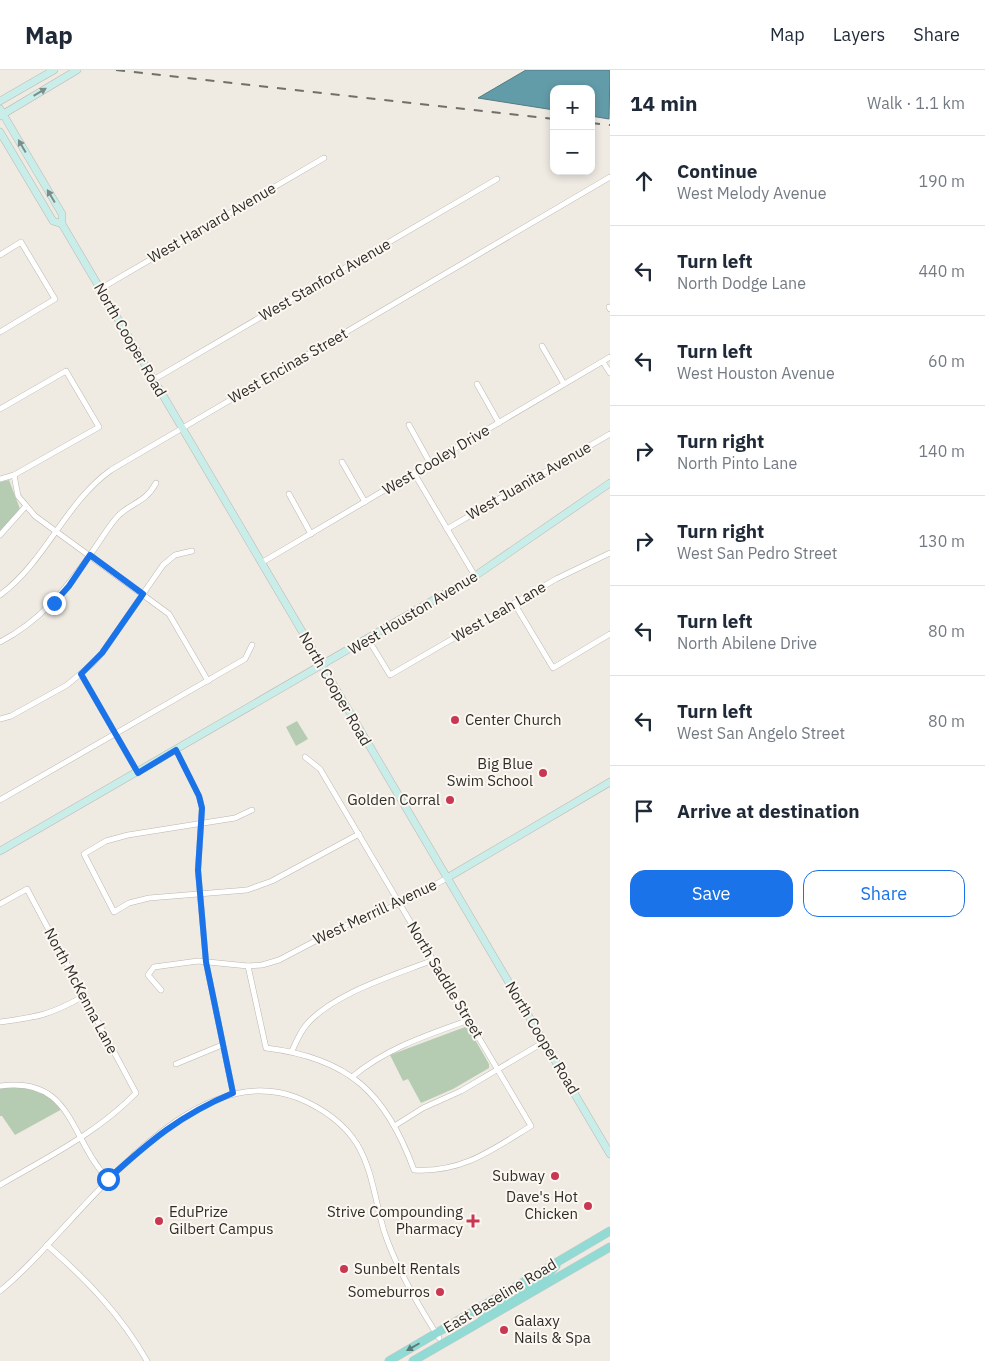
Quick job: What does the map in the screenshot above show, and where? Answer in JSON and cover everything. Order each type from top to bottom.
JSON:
[{"type":"main road","points":[[0,101],[54,70]]},
{"type":"main road","points":[[1,113],[77,70]]},
{"type":"main road","name":"North Cooper Road","points":[[1,113],[62,214],[62,224],[100,289],[610,1154]]},
{"type":"main road","name":"North Cooper Road","points":[[0,132],[53,220],[62,224]]},
{"type":"main road","name":"West Houston Avenue","points":[[0,851],[138,773],[475,576],[610,483]]},
{"type":"main road","name":"West Merrill Avenue","points":[[447,878],[610,782]]},
{"type":"main road","name":"East Baseline Road","points":[[390,1361],[438,1336],[506,1292],[610,1231]]},
{"type":"main road","name":"East Baseline Road","points":[[413,1361],[610,1247]]},
{"type":"main road","points":[[512,1303],[511,1299],[514,1295],[547,1275],[562,1259]]},
{"type":"main road","points":[[477,1324],[491,1308],[506,1298],[506,1292]]},
{"type":"street","name":"West Harvard Avenue","points":[[100,289],[324,158]]},
{"type":"street","name":"West Encinas Street","points":[[0,595],[35,562],[87,491],[101,477],[610,177]]},
{"type":"street","name":"West Stanford Avenue","points":[[154,380],[497,179]]},
{"type":"street","points":[[0,255],[22,242],[55,299],[0,332]]},
{"type":"street","points":[[542,346],[564,384]]},
{"type":"street","name":"West Cooley Drive","points":[[261,563],[610,357]]},
{"type":"street","points":[[603,362],[610,374]]},
{"type":"street","points":[[0,409],[66,371],[99,427],[14,476],[0,479]]},
{"type":"street","points":[[477,384],[499,423]]},
{"type":"street","points":[[409,424],[430,463]]},
{"type":"street","name":"West Juanita Avenue","points":[[447,529],[610,434]]},
{"type":"street","points":[[342,462],[365,502]]},
{"type":"street","points":[[414,473],[475,576]]},
{"type":"street","points":[[14,476],[18,496],[25,507],[56,532],[170,614],[208,681]]},
{"type":"street","points":[[0,642],[34,621],[47,609],[69,586],[119,516],[148,496],[156,483]]},
{"type":"street","points":[[289,494],[311,534]]},
{"type":"street","points":[[0,535],[25,507]]},
{"type":"street","points":[[0,720],[11,716],[81,674],[102,653],[164,564],[175,555],[192,551]]},
{"type":"street","name":"West Leah Lane","points":[[368,639],[390,675],[514,603],[610,553]]},
{"type":"street","points":[[514,603],[553,668],[610,634]]},
{"type":"street","points":[[0,800],[245,659],[252,646]]},
{"type":"street","points":[[81,674],[138,773]]},
{"type":"street","points":[[176,750],[199,796],[202,823],[198,870],[206,962],[233,1093]]},
{"type":"street","name":"North Saddle Street","points":[[305,757],[320,769],[531,1126],[476,1160],[442,1170],[414,1170],[396,1125]]},
{"type":"street","points":[[252,810],[236,818],[121,837],[106,841],[84,854],[114,912],[129,903],[149,898],[200,893],[229,893],[255,887],[272,881],[359,834]]},
{"type":"street","name":"West Merrill Avenue","points":[[161,990],[150,980],[148,975],[154,967],[179,962],[206,962],[248,966],[262,965],[279,960],[340,928],[399,904],[447,878]]},
{"type":"street","name":"North McKenna Lane","points":[[0,904],[27,888],[136,1093],[114,1116],[81,1138]]},
{"type":"street","points":[[292,1051],[307,1024],[323,1011],[361,988],[433,960]]},
{"type":"street","points":[[248,966],[266,1048],[292,1051],[317,1058],[352,1077],[377,1100],[396,1125],[424,1108],[461,1091],[544,1042]]},
{"type":"street","points":[[0,1022],[39,1017],[57,1011],[84,996]]},
{"type":"street","points":[[352,1077],[368,1063],[390,1050],[470,1020]]},
{"type":"street","points":[[176,1064],[222,1045]]},
{"type":"street","points":[[0,1086],[42,1089],[53,1096],[62,1106],[97,1167],[108,1179]]},
{"type":"street","points":[[0,1291],[47,1245],[108,1179],[153,1138],[188,1115],[233,1093],[254,1091],[289,1094],[320,1108],[347,1131],[356,1143],[370,1175],[384,1231],[396,1260],[438,1336]]},
{"type":"street","points":[[0,1185],[81,1138]]},
{"type":"street","points":[[47,1245],[99,1293],[123,1323],[146,1361]]},
{"type":"green space","points":[[9,480],[20,509],[0,532],[0,482]]},
{"type":"green space","points":[[297,721],[308,739],[296,746],[286,727]]},
{"type":"green space","points":[[465,1027],[469,1029],[489,1064],[489,1068],[453,1089],[421,1103],[408,1079],[403,1081],[390,1055]]},
{"type":"green space","points":[[0,1086],[42,1089],[64,1108],[15,1135],[2,1116],[0,1116]]},
{"type":"water","points":[[526,70],[610,70],[609,119],[595,117],[595,85],[550,85],[550,109],[478,98]]},
{"type":"railway","points":[[116,70],[550,119]]},
{"type":"railway","points":[[595,123],[610,125]]},
{"type":"place","name":"Center Church","points":[[455,720]]},
{"type":"place","name":"Big Blue Swim School","points":[[543,773]]},
{"type":"place","name":"Golden Corral","points":[[450,800]]},
{"type":"place","name":"Subway","points":[[555,1176]]},
{"type":"place","name":"Dave's Hot Chicken","points":[[588,1206]]},
{"type":"place","name":"EduPrize Gilbert Campus","points":[[159,1221]]},
{"type":"place","name":"Strive Compounding Pharmacy","points":[[473,1221]]},
{"type":"place","name":"Sunbelt Rentals","points":[[344,1269]]},
{"type":"place","name":"Someburros","points":[[440,1292]]},
{"type":"place","name":"Galaxy Nails & Spa","points":[[504,1330]]},
{"type":"route","points":[[54,603],[69,586],[90,555],[143,594],[102,653],[81,674],[138,773],[176,750],[199,796],[202,808],[202,823],[198,870],[208,980],[233,1093],[188,1115],[153,1138],[108,1179]]}]
